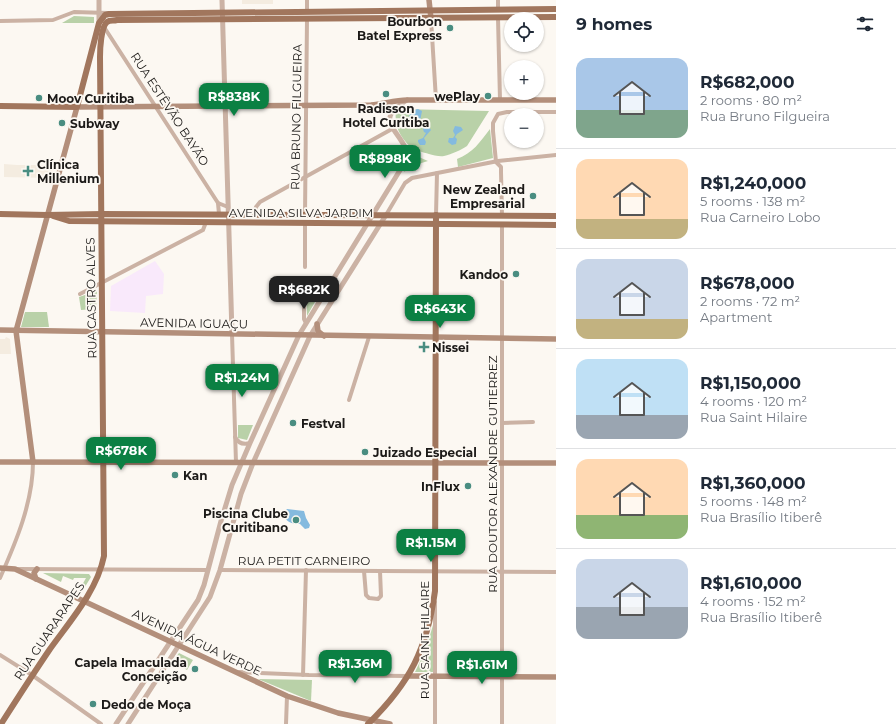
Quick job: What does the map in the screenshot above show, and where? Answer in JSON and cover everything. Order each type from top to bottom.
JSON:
[{"type":"main road","points":[[429,0],[430,19]]},
{"type":"main road","points":[[540,12],[544,9]]},
{"type":"main road","points":[[33,462],[16,331],[76,106],[105,15],[117,13],[556,9]]},
{"type":"main road","points":[[460,10],[474,18]]},
{"type":"main road","points":[[244,12],[256,20]]},
{"type":"main road","points":[[544,18],[556,17]]},
{"type":"main road","points":[[101,25],[112,21],[504,18]]},
{"type":"main road","name":"RUA CASTRO ALVES","points":[[101,25],[100,52],[105,549],[101,569]]},
{"type":"main road","points":[[0,106],[225,107],[371,105],[397,100],[556,100]]},
{"type":"main road","name":"AVENIDA SILVA JARDIM","points":[[0,214],[345,214],[554,217]]},
{"type":"main road","points":[[345,214],[355,223]]},
{"type":"main road","name":"AVENIDA SILVA JARDIM","points":[[47,215],[69,221],[102,222],[556,225]]},
{"type":"main road","name":"RUA SAINT HILAIRE","points":[[435,591],[436,215]]},
{"type":"main road","points":[[317,324],[318,331],[324,336]]},
{"type":"main road","name":"AVENIDA IGUAÇU","points":[[0,330],[556,339]]},
{"type":"main road","points":[[0,462],[556,463]]},
{"type":"main road","name":"AVENIDA ÁGUA VERDE","points":[[2,568],[15,568],[287,696],[371,723],[390,724]]},
{"type":"main road","points":[[36,578],[34,573],[37,569]]},
{"type":"main road","name":"RUA GUARARAPES","points":[[1,724],[32,675],[84,601],[101,569]]},
{"type":"main road","points":[[371,723],[395,695],[418,658],[427,635],[432,616],[435,591]]},
{"type":"main road","points":[[408,676],[556,676]]},
{"type":"street","points":[[99,0],[101,25]]},
{"type":"street","points":[[222,0],[235,436],[239,463]]},
{"type":"street","points":[[307,0],[307,11]]},
{"type":"street","points":[[498,0],[498,10]]},
{"type":"street","points":[[0,21],[53,20],[74,12],[117,13]]},
{"type":"street","points":[[498,18],[500,100]]},
{"type":"street","name":"RUA BRUNO FILGUEIRA","points":[[305,214],[307,19]]},
{"type":"street","points":[[430,19],[436,100]]},
{"type":"street","name":"RUA ESTÊVÃO BAYÃO","points":[[101,25],[218,203],[219,214]]},
{"type":"street","points":[[116,724],[198,600],[202,592],[239,463],[250,443],[306,323],[374,215],[407,157],[403,144],[392,129],[390,120],[395,107],[407,100]]},
{"type":"street","points":[[502,216],[501,167],[496,162],[493,123],[498,114],[507,112],[556,112]]},
{"type":"street","points":[[254,214],[256,207],[260,202],[392,129]]},
{"type":"street","points":[[128,724],[209,601],[220,570],[241,494],[253,463],[310,336],[408,179],[496,162],[556,155]]},
{"type":"street","name":"RUA SAINT HILAIRE","points":[[436,215],[437,173]]},
{"type":"street","points":[[218,203],[228,207]]},
{"type":"street","points":[[80,294],[203,230],[206,222]]},
{"type":"street","points":[[304,268],[305,223]]},
{"type":"street","name":"RUA DOUTOR ALEXANDRE GUTIERREZ","points":[[502,224],[502,724]]},
{"type":"street","points":[[304,280],[304,319],[306,323]]},
{"type":"street","points":[[349,400],[369,336]]},
{"type":"street","points":[[502,423],[533,422]]},
{"type":"street","points":[[235,436],[236,439],[242,444],[250,443]]},
{"type":"street","points":[[0,578],[2,568],[30,498],[33,462]]},
{"type":"street","points":[[15,568],[208,570]]},
{"type":"street","name":"RUA PETIT CARNEIRO","points":[[220,570],[556,572]]},
{"type":"street","points":[[303,675],[306,570]]},
{"type":"street","points":[[364,571],[366,595],[369,598],[378,599],[381,596],[380,571]]},
{"type":"street","name":"RUA SAINT HILAIRE","points":[[435,591],[435,724]]},
{"type":"street","points":[[0,655],[32,675],[101,724]]},
{"type":"street","points":[[238,672],[303,675],[408,676]]},
{"type":"street","points":[[286,724],[287,696]]},
{"type":"shaded area","points":[[242,0],[273,0],[273,4],[242,4]]},
{"type":"shaded area","name":"Clínica Millenium","points":[[4,164],[54,165],[50,178],[4,177]]},
{"type":"shaded area","points":[[155,261],[164,274],[163,294],[146,296],[145,313],[110,311],[111,286]]},
{"type":"shaded area","points":[[6,337],[10,339],[11,354],[0,354],[0,339],[5,339]]},
{"type":"green space","points":[[74,16],[94,17],[94,23],[62,23]]},
{"type":"green space","points":[[399,109],[489,111],[467,146],[453,153],[441,156],[432,155],[417,150],[404,140],[396,121],[396,111]]},
{"type":"green space","points":[[490,129],[493,158],[458,167],[457,159],[468,154]]},
{"type":"green space","points":[[412,154],[428,161],[415,165],[404,172]]},
{"type":"green space","points":[[306,281],[320,293],[307,316]]},
{"type":"green space","points":[[97,291],[96,309],[81,310],[79,297]]},
{"type":"green space","points":[[25,312],[47,312],[49,327],[21,327]]},
{"type":"green space","points":[[238,425],[253,425],[247,440],[238,438]]},
{"type":"green space","points":[[43,573],[89,574],[91,577],[83,590],[81,587],[86,578],[74,578],[73,580],[63,576],[61,582]]},
{"type":"green space","points":[[433,625],[433,672],[415,672],[426,649]]},
{"type":"green space","points":[[179,653],[193,660],[187,670],[173,661]]},
{"type":"green space","points":[[258,679],[312,680],[311,701]]},
{"type":"water","points":[[418,109],[422,111],[420,121],[431,130],[424,138],[426,142],[425,145],[420,145],[418,140],[423,138],[426,133],[419,122],[411,119],[409,116],[414,110]]},
{"type":"water","points":[[455,126],[461,127],[463,130],[455,137],[457,139],[456,144],[452,145],[448,142],[449,138],[453,138],[455,135],[453,131]]},
{"type":"water","name":"Piscina Clube Curitibano","points":[[287,509],[304,511],[310,525],[309,528],[305,529],[300,524],[294,524],[285,519],[283,513]]},
{"type":"place","name":"Bourbon Batel Express","points":[[450,28]]},
{"type":"place","name":"Radisson Hotel Curitiba","points":[[386,94]]},
{"type":"place","name":"wePlay","points":[[488,96]]},
{"type":"place","name":"Moov Curitiba","points":[[39,98]]},
{"type":"place","name":"Subway","points":[[62,123]]},
{"type":"place","name":"Clínica Millenium","points":[[28,171]]},
{"type":"place","name":"New Zealand Empresarial","points":[[533,196]]},
{"type":"place","name":"Kandoo","points":[[516,274]]},
{"type":"place","name":"Nissei","points":[[424,347]]},
{"type":"place","name":"Festval","points":[[293,423]]},
{"type":"place","name":"Juizado Especial","points":[[365,452]]},
{"type":"place","name":"Kan","points":[[175,475]]},
{"type":"place","name":"InFlux","points":[[468,486]]},
{"type":"place","name":"Piscina Clube Curitibano","points":[[296,520]]},
{"type":"place","name":"Capela Imaculada Conceição","points":[[195,669]]},
{"type":"place","name":"Dedo de Moça","points":[[93,704]]}]
